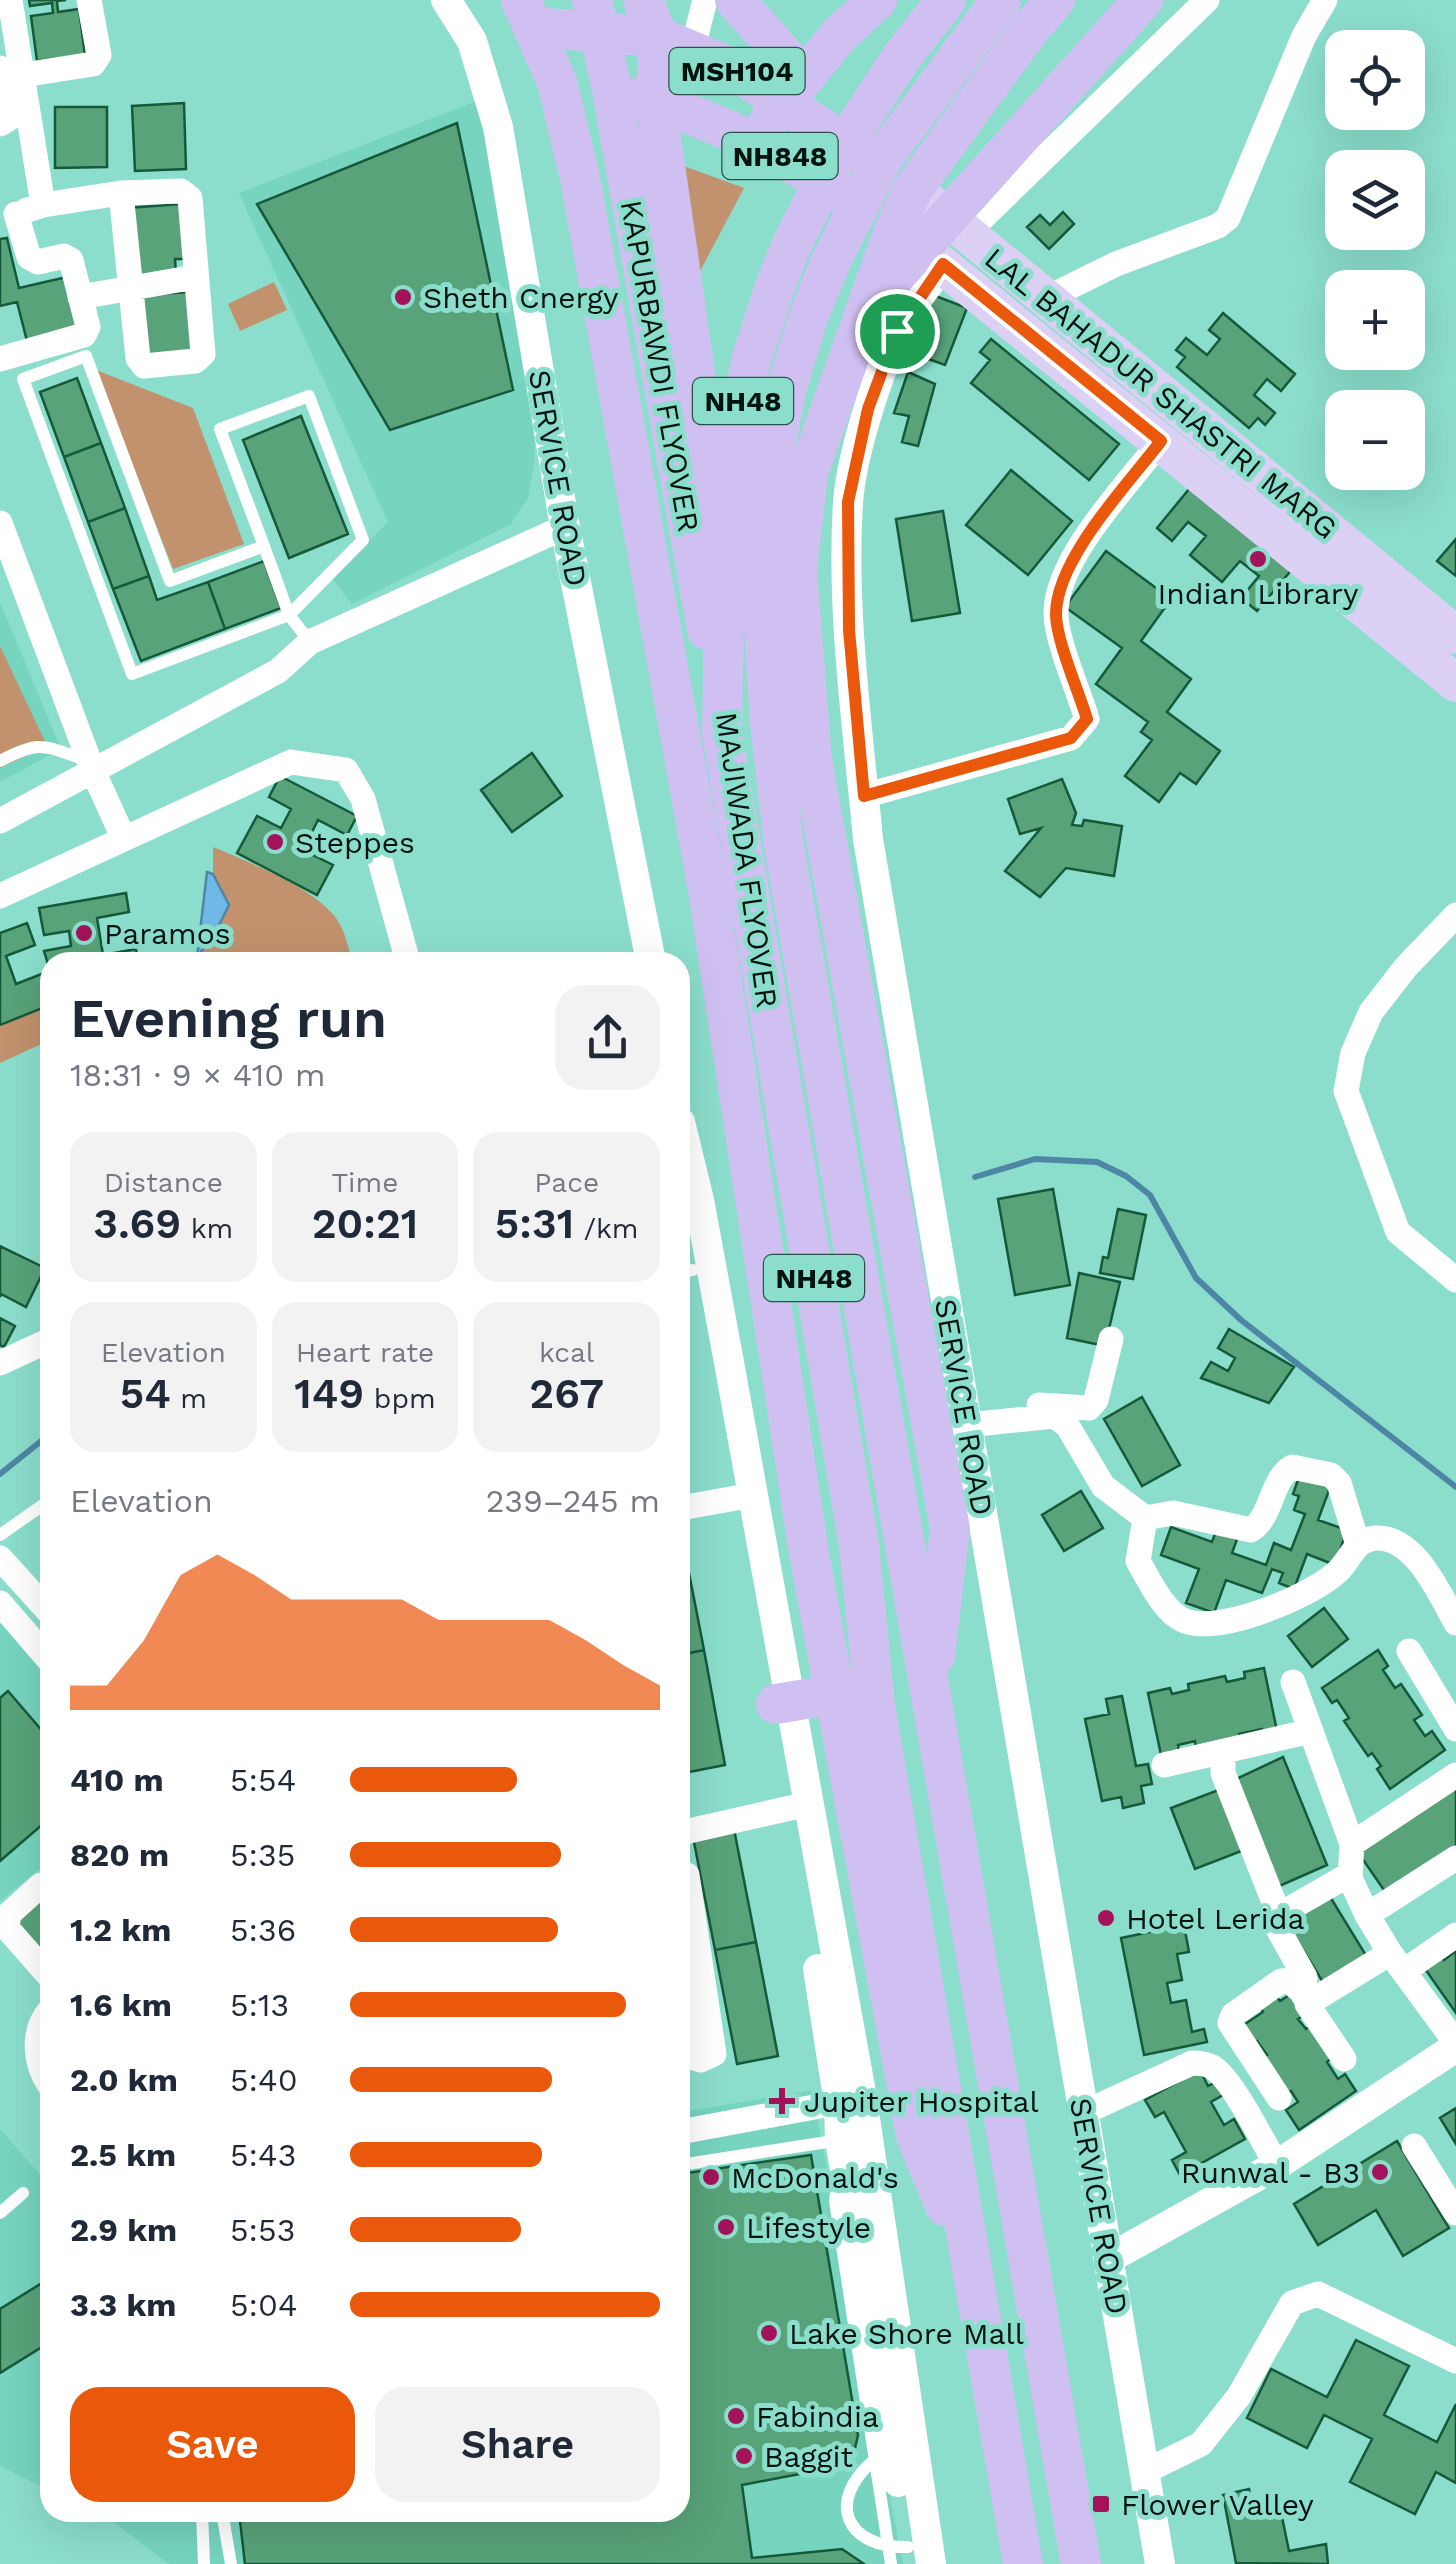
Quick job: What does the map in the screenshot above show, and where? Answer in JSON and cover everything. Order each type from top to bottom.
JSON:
[{"type":"highway","name":"KAPURBAWDI FLYOVER","points":[[592,0],[619,129],[722,733]]},
{"type":"highway","points":[[735,0],[793,89]]},
{"type":"highway","points":[[755,142],[839,35],[877,0]]},
{"type":"highway","name":"MAJIWADA FLYOVER","points":[[850,1705],[859,1545],[722,733],[726,499],[751,361],[786,260],[837,155],[901,58],[946,0]]},
{"type":"highway","name":"MAJIWADA FLYOVER","points":[[930,1694],[784,845],[763,615],[766,494],[787,387],[808,318],[859,204],[883,158],[1001,0]]},
{"type":"highway","points":[[930,1694],[950,1529],[812,759],[797,571],[808,472],[912,189],[1055,0]]},
{"type":"highway","points":[[778,434],[802,390],[842,336],[1143,0]]},
{"type":"highway","name":"MSH104","points":[[527,13],[665,29],[730,67],[793,89],[912,189]]},
{"type":"highway","points":[[527,13],[558,82],[580,178],[708,890],[809,1554],[850,1705],[785,1714]]},
{"type":"highway","points":[[665,29],[656,103],[715,511]]},
{"type":"highway","name":"NH848","points":[[558,82],[656,103],[755,142],[895,227]]},
{"type":"highway","points":[[643,521],[715,511],[753,522],[779,542],[797,571]]},
{"type":"highway","name":"NH48","points":[[930,1694],[1081,2564]]},
{"type":"highway","name":"NH48","points":[[850,1705],[973,2275],[1023,2564]]},
{"type":"main road","name":"LAL BAHADUR SHASTRI MARG","points":[[912,189],[1456,635]]},
{"type":"main road","name":"LAL BAHADUR SHASTRI MARG","points":[[895,227],[1456,683]]},
{"type":"street","points":[[0,124],[10,118],[10,0]]},
{"type":"street","points":[[11,62],[93,64],[99,55],[89,0]]},
{"type":"street","name":"SERVICE ROAD","points":[[446,0],[472,41],[498,126],[565,528],[649,952]]},
{"type":"street","points":[[665,29],[705,0]]},
{"type":"street","points":[[967,234],[1207,0]]},
{"type":"street","points":[[1047,298],[1116,264],[1218,226],[1228,218],[1304,36],[1325,0]]},
{"type":"street","points":[[11,62],[43,205]]},
{"type":"street","points":[[0,359],[84,336],[88,327],[71,260],[64,256],[38,262],[30,257],[8,215],[43,205],[121,193],[182,191],[190,198],[203,354],[195,361],[144,366],[138,358],[121,193]]},
{"type":"street","name":"SERVICE ROAD","points":[[943,264],[897,331],[868,409],[848,502],[849,630],[868,839],[1160,2564]]},
{"type":"street","points":[[80,296],[194,277]]},
{"type":"street","points":[[864,796],[1071,738],[1087,719],[1056,618],[1058,597],[1064,576],[1089,536],[1161,441]]},
{"type":"street","points":[[0,524],[90,766],[123,837]]},
{"type":"street","points":[[0,821],[90,766],[278,671],[310,642],[565,528]]},
{"type":"street","points":[[1,892],[292,762],[346,770],[362,799],[405,952]]},
{"type":"street","points":[[1456,916],[1406,967],[1371,1012],[1353,1053],[1346,1091],[1398,1232],[1456,1280]]},
{"type":"street","points":[[690,1174],[699,1200],[745,1496],[850,2101],[906,2557]]},
{"type":"street","points":[[690,1283],[745,1496]]},
{"type":"street","points":[[966,1417],[1020,1404],[1089,1408],[1096,1400],[1111,1338]]},
{"type":"street","points":[[0,1363],[40,1345]]},
{"type":"street","points":[[966,1417],[1054,1416],[1068,1425],[1103,1486],[1146,1518],[1173,1513],[1251,1530],[1261,1523],[1284,1472],[1292,1467],[1331,1475],[1339,1483],[1358,1544]]},
{"type":"street","points":[[690,1506],[745,1496]]},
{"type":"street","points":[[1146,1518],[1138,1561],[1163,1601],[1184,1621],[1210,1622],[1259,1614],[1338,1572],[1358,1544],[1376,1538],[1418,1558],[1446,1584],[1456,1624]]},
{"type":"street","points":[[0,1558],[40,1602]]},
{"type":"street","points":[[0,1603],[40,1649]]},
{"type":"street","points":[[1410,1650],[1456,1729]]},
{"type":"street","points":[[1108,2259],[1277,2164],[1456,2045],[1367,1915],[1350,1874],[1352,1844],[1293,1682]]},
{"type":"street","points":[[1164,1765],[1311,1732]]},
{"type":"street","points":[[1222,1752],[1224,1773],[1279,1915],[1277,1928],[1304,1977],[1304,1998]]},
{"type":"street","points":[[1352,1844],[1456,1775]]},
{"type":"street","points":[[690,1831],[801,1805]]},
{"type":"street","points":[[1367,1915],[1456,1858]]},
{"type":"street","points":[[1279,1915],[1350,1874]]},
{"type":"street","points":[[40,1888],[8,1914],[8,1928],[40,1965]]},
{"type":"street","points":[[690,1901],[714,2054],[701,2060],[691,2057],[690,2050]]},
{"type":"street","points":[[1304,1998],[1456,1935]]},
{"type":"street","points":[[1279,2098],[1230,2023],[1233,2015],[1281,1981],[1288,1980],[1304,1998],[1344,2060]]},
{"type":"street","points":[[40,2033],[37,2068],[40,2072]]},
{"type":"street","points":[[1083,2112],[1192,2062],[1203,2064],[1215,2069],[1226,2081],[1277,2164]]},
{"type":"street","points":[[690,2130],[850,2101]]},
{"type":"street","points":[[850,2101],[843,2155],[906,2557]]},
{"type":"street","points":[[1414,2146],[1456,2213]]},
{"type":"street","points":[[1144,2472],[1200,2444],[1239,2396],[1292,2304],[1318,2294],[1456,2361]]},
{"type":"lane","points":[[264,546],[170,582],[86,356],[23,379],[132,674],[290,615],[363,540],[309,396],[220,429],[290,615],[310,642]]},
{"type":"lane","points":[[0,761],[28,746],[42,745],[90,766]]},
{"type":"lane","points":[[0,1535],[40,1507]]},
{"type":"lane","points":[[690,2164],[843,2155],[834,2201],[874,2460],[906,2557]]},
{"type":"lane","points":[[0,2213],[23,2193]]},
{"type":"lane","points":[[874,2460],[856,2476],[845,2507],[848,2518],[859,2534],[872,2543],[906,2557]]},
{"type":"lane","points":[[202,2522],[204,2564]]},
{"type":"lane","points":[[224,2522],[231,2564]]},
{"type":"shaded area","name":"Sheth Cnergy","points":[[482,99],[535,420],[528,498],[511,524],[352,604],[332,578],[388,522],[239,193]]},
{"type":"shaded area","points":[[681,165],[744,188],[698,275]]},
{"type":"shaded area","points":[[274,282],[287,310],[240,331],[228,304]]},
{"type":"shaded area","points":[[96,370],[193,408],[244,544],[173,569]]},
{"type":"shaded area","points":[[0,602],[61,749],[0,782]]},
{"type":"shaded area","points":[[0,646],[47,746],[0,768]]},
{"type":"shaded area","points":[[213,847],[307,892],[339,923],[349,952],[198,952],[216,931],[229,905],[213,874]]},
{"type":"shaded area","points":[[40,1007],[40,1045],[0,1063],[0,1026]]},
{"type":"shaded area","points":[[0,1590],[40,1633],[40,1868],[0,1901]]},
{"type":"shaded area","name":"Lake Shore Mall","points":[[812,2090],[903,2564],[169,2564],[112,2522],[690,2522],[690,2111]]},
{"type":"shaded area","points":[[0,2129],[40,2175],[40,2486],[0,2466]]},
{"type":"water","points":[[207,872],[213,874],[229,905],[214,935],[198,952]]},
{"type":"building","points":[[29,0],[66,0],[57,1],[58,12],[79,9],[85,55],[37,61],[31,16],[53,13],[52,3],[30,6]]},
{"type":"building","points":[[184,103],[186,169],[135,171],[132,106]]},
{"type":"building","points":[[55,107],[107,107],[107,167],[55,168]]},
{"type":"building","name":"Sheth Cnergy","points":[[457,123],[513,390],[390,430],[257,204]]},
{"type":"building","points":[[181,204],[185,259],[175,259],[176,273],[132,277],[127,208]]},
{"type":"building","points":[[1063,212],[1074,224],[1049,249],[1027,227],[1040,215],[1050,225]]},
{"type":"building","points":[[7,238],[19,288],[71,276],[83,327],[27,341],[17,302],[0,306],[0,239]]},
{"type":"building","points":[[190,292],[193,354],[142,357],[138,295]]},
{"type":"building","points":[[933,295],[967,308],[945,365],[911,353]]},
{"type":"building","points":[[1223,313],[1295,374],[1281,391],[1267,379],[1254,395],[1275,413],[1265,425],[1258,418],[1249,428],[1177,367],[1185,357],[1176,350],[1186,338],[1207,355],[1220,339],[1209,330]]},
{"type":"building","points":[[991,339],[1119,444],[1089,480],[971,383],[990,360],[980,352]]},
{"type":"building","points":[[908,372],[935,384],[918,446],[902,442],[909,416],[894,413]]},
{"type":"building","points":[[77,378],[101,443],[64,457],[40,392]]},
{"type":"building","points":[[301,416],[348,534],[289,558],[243,440]]},
{"type":"building","points":[[101,443],[125,508],[88,522],[64,457]]},
{"type":"building","points":[[1011,470],[1072,521],[1028,575],[966,525]]},
{"type":"building","points":[[1194,483],[1294,567],[1257,611],[1241,598],[1259,576],[1240,561],[1222,582],[1190,555],[1206,536],[1188,522],[1172,541],[1157,528]]},
{"type":"building","points":[[125,508],[149,576],[113,589],[88,522]]},
{"type":"building","points":[[943,511],[960,613],[912,621],[896,519]]},
{"type":"building","points":[[1456,539],[1456,576],[1437,561]]},
{"type":"building","points":[[1106,551],[1171,599],[1141,641],[1191,679],[1167,712],[1220,751],[1196,784],[1180,773],[1159,802],[1125,776],[1152,740],[1141,732],[1148,722],[1096,684],[1122,648],[1065,607]]},
{"type":"building","points":[[264,561],[281,608],[225,629],[208,582]]},
{"type":"building","points":[[149,576],[157,600],[208,582],[225,629],[141,661],[113,589]]},
{"type":"building","points":[[532,753],[562,796],[512,832],[481,790]]},
{"type":"building","name":"Steppes","points":[[280,776],[357,816],[347,835],[318,820],[303,850],[333,865],[317,895],[237,853],[257,816],[281,828],[291,809],[269,797]]},
{"type":"building","points":[[1062,779],[1076,813],[1072,825],[1082,826],[1084,820],[1122,826],[1114,876],[1066,868],[1040,897],[1005,871],[1041,828],[1020,834],[1008,799]]},
{"type":"building","name":"Paramos","points":[[126,893],[129,912],[97,918],[103,952],[44,952],[71,946],[69,931],[44,935],[39,908]]},
{"type":"building","points":[[27,923],[35,945],[6,956],[16,984],[40,975],[40,1009],[0,1025],[0,933]]},
{"type":"building","points":[[1053,1189],[1070,1285],[1015,1295],[998,1199]]},
{"type":"building","points":[[1118,1209],[1146,1215],[1133,1279],[1100,1273],[1103,1257],[1108,1258]]},
{"type":"building","points":[[0,1246],[40,1266],[40,1278],[26,1307],[1,1294],[0,1297]]},
{"type":"building","points":[[1079,1273],[1120,1282],[1105,1346],[1067,1338]]},
{"type":"building","points":[[0,1318],[15,1326],[4,1347],[0,1345]]},
{"type":"building","points":[[1229,1329],[1294,1367],[1269,1403],[1201,1378],[1211,1362],[1228,1371],[1235,1358],[1218,1348]]},
{"type":"building","points":[[1142,1397],[1180,1465],[1142,1486],[1104,1419]]},
{"type":"building","points":[[1300,1474],[1331,1485],[1318,1520],[1347,1530],[1335,1565],[1307,1554],[1294,1589],[1279,1583],[1283,1573],[1272,1569],[1262,1593],[1226,1580],[1214,1613],[1186,1603],[1199,1569],[1161,1555],[1171,1527],[1212,1542],[1219,1523],[1240,1531],[1232,1553],[1266,1565],[1274,1543],[1291,1550],[1305,1514],[1294,1510],[1299,1496],[1293,1494]]},
{"type":"building","points":[[1081,1491],[1103,1528],[1064,1551],[1042,1515]]},
{"type":"building","points":[[690,1578],[704,1650],[690,1653]]},
{"type":"building","points":[[1324,1608],[1348,1639],[1312,1667],[1288,1636]]},
{"type":"building","points":[[704,1650],[725,1765],[690,1772],[690,1653]]},
{"type":"building","points":[[1378,1650],[1388,1666],[1383,1670],[1395,1688],[1401,1684],[1422,1715],[1414,1720],[1425,1736],[1432,1731],[1445,1750],[1390,1789],[1377,1769],[1381,1766],[1372,1753],[1368,1756],[1344,1721],[1349,1718],[1337,1700],[1332,1703],[1322,1688]]},
{"type":"building","points":[[1264,1668],[1277,1731],[1263,1734],[1262,1729],[1239,1734],[1240,1739],[1196,1748],[1195,1741],[1178,1745],[1179,1752],[1161,1755],[1148,1693],[1170,1688],[1172,1694],[1189,1690],[1188,1684],[1225,1676],[1227,1682],[1245,1678],[1244,1672]]},
{"type":"building","points":[[8,1691],[40,1728],[40,1827],[0,1861],[0,1698]]},
{"type":"building","points":[[1122,1696],[1136,1766],[1148,1764],[1152,1784],[1141,1786],[1144,1803],[1123,1808],[1121,1797],[1102,1801],[1085,1719],[1109,1714],[1106,1699]]},
{"type":"building","points":[[1283,1757],[1327,1865],[1277,1887],[1232,1781]]},
{"type":"building","points":[[1456,1787],[1456,1846],[1386,1893],[1355,1848]]},
{"type":"building","points":[[1221,1789],[1244,1850],[1195,1869],[1171,1808]]},
{"type":"building","points":[[734,1829],[756,1942],[715,1950],[693,1837]]},
{"type":"building","points":[[40,1895],[40,1954],[13,1920]]},
{"type":"building","points":[[1329,1895],[1367,1957],[1324,1984],[1286,1922]]},
{"type":"building","points":[[1184,1925],[1189,1952],[1177,1954],[1182,1980],[1167,1983],[1171,2003],[1186,2000],[1192,2032],[1204,2029],[1207,2042],[1144,2055],[1121,1938]]},
{"type":"building","points":[[756,1942],[778,2056],[737,2064],[715,1950]]},
{"type":"building","points":[[1456,1951],[1456,2013],[1423,1966],[1440,1954],[1444,1960]]},
{"type":"building","points":[[1273,1992],[1280,2001],[1291,1994],[1305,2015],[1298,2019],[1306,2029],[1312,2025],[1333,2057],[1327,2062],[1338,2079],[1345,2074],[1356,2091],[1299,2130],[1286,2110],[1298,2102],[1263,2058],[1267,2055],[1257,2041],[1254,2043],[1242,2026],[1263,2012],[1257,2003]]},
{"type":"building","points":[[1200,2070],[1208,2086],[1216,2082],[1223,2095],[1211,2102],[1224,2125],[1234,2119],[1245,2139],[1180,2175],[1172,2160],[1186,2152],[1164,2112],[1155,2117],[1145,2100]]},
{"type":"building","points":[[1456,2108],[1456,2144],[1440,2118]]},
{"type":"building","name":"Runwal - B3","points":[[1397,2141],[1449,2228],[1403,2256],[1376,2210],[1318,2245],[1294,2204]]},
{"type":"building","name":"Lake Shore Mall","points":[[811,2155],[858,2435],[853,2457],[836,2467],[742,2485],[752,2558],[842,2549],[864,2564],[245,2564],[240,2522],[690,2522],[690,2173]]},
{"type":"building","points":[[40,2284],[40,2348],[0,2373],[0,2309]]},
{"type":"building","points":[[1356,2340],[1409,2366],[1384,2415],[1437,2442],[1456,2404],[1456,2483],[1436,2472],[1415,2514],[1350,2482],[1372,2439],[1324,2415],[1307,2448],[1247,2418],[1271,2369],[1327,2397]]},
{"type":"building","points":[[1249,2489],[1255,2518],[1281,2512],[1289,2551],[1326,2544],[1328,2564],[1236,2563],[1223,2495]]},
{"type":"waterway","points":[[975,1177],[1035,1159],[1097,1162],[1126,1176],[1150,1195],[1196,1278],[1241,1320],[1456,1487]]},
{"type":"waterway","points":[[0,1474],[40,1442]]},
{"type":"place","name":"Sheth Cnergy","points":[[403,297]]},
{"type":"place","name":"Indian Library","points":[[1258,559]]},
{"type":"place","name":"Steppes","points":[[275,842]]},
{"type":"place","name":"Paramos","points":[[84,933]]},
{"type":"place","name":"Hotel Lerida","points":[[1106,1918]]},
{"type":"place","name":"Jupiter Hospital","points":[[782,2101]]},
{"type":"place","name":"Runwal - B3","points":[[1380,2172]]},
{"type":"place","name":"McDonald's","points":[[711,2177]]},
{"type":"place","name":"Lifestyle","points":[[726,2227]]},
{"type":"place","name":"Lake Shore Mall","points":[[769,2333]]},
{"type":"place","name":"Fabindia","points":[[736,2416]]},
{"type":"place","name":"Baggit","points":[[744,2456]]},
{"type":"place","name":"Flower Valley","points":[[1101,2504]]},
{"type":"route","points":[[943,264],[1161,441],[1089,536],[1064,576],[1058,597],[1056,618],[1087,719],[1071,738],[864,796],[849,630],[848,502],[868,409],[897,331],[943,264]]}]
